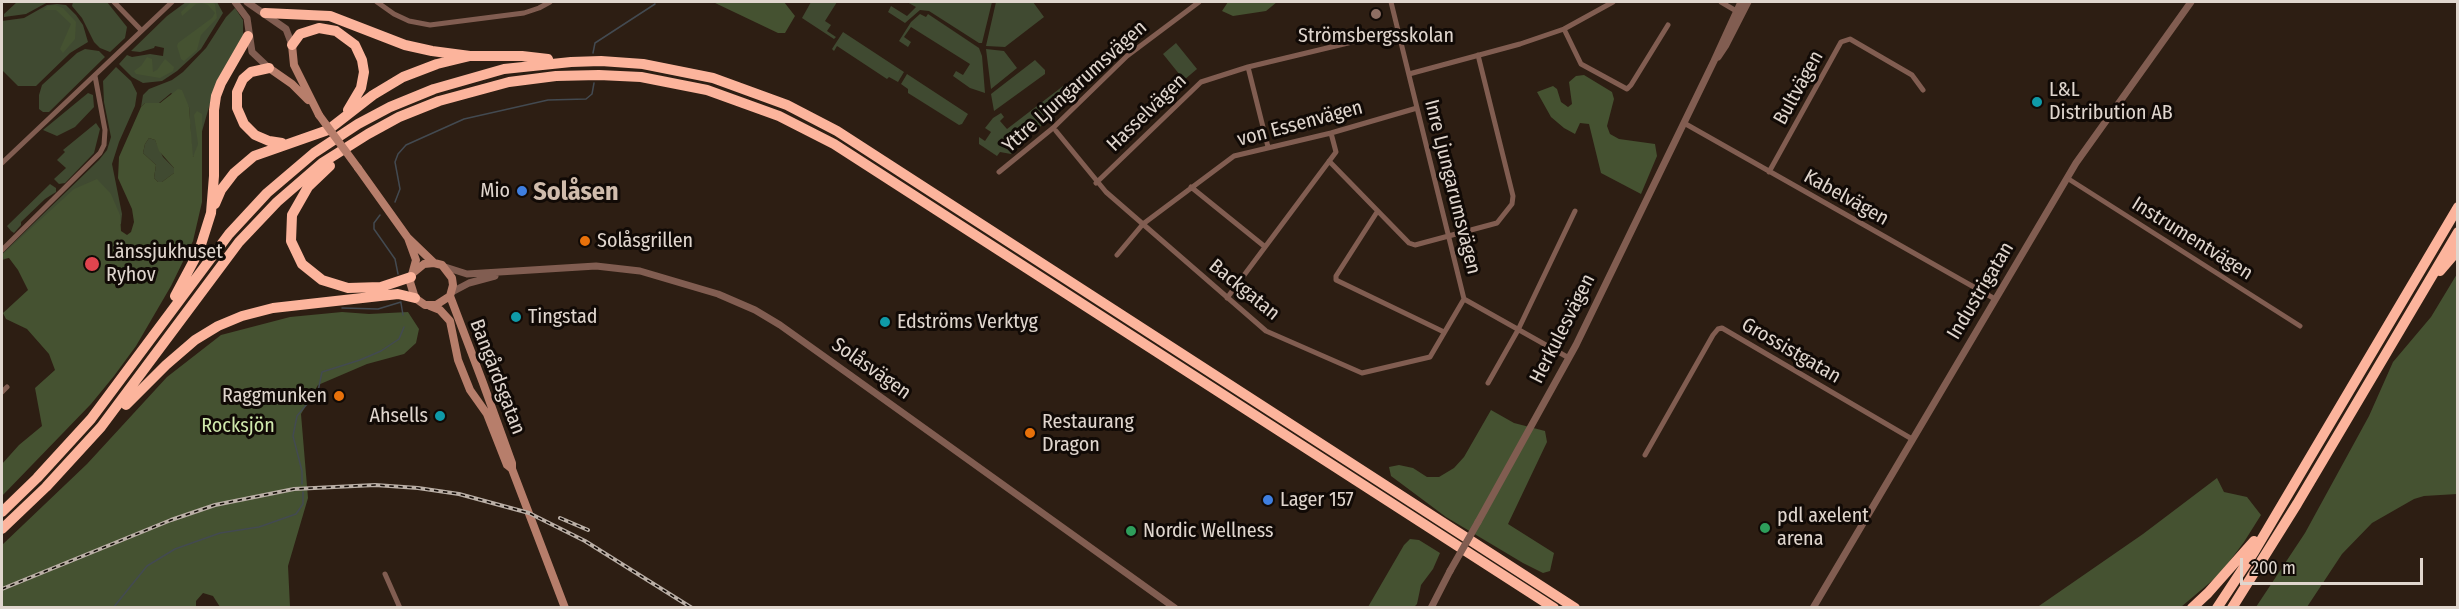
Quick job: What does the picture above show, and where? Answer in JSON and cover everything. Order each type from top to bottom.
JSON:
[{"type":"highway","points":[[265,14],[330,16],[405,45],[432,51],[470,56],[522,56],[571,62],[643,64],[713,78],[787,105],[837,131],[1575,608]]},
{"type":"highway","points":[[292,45],[300,34],[319,28],[336,31],[355,45],[362,60],[363,80],[358,95],[343,118]]},
{"type":"highway","points":[[148,344],[194,261],[206,234],[211,213],[214,176],[216,96],[248,36]]},
{"type":"highway","points":[[211,213],[227,181],[244,163],[261,153],[318,135],[388,85],[403,77],[437,64],[470,56]]},
{"type":"highway","points":[[2,512],[79,433],[148,344],[200,271],[252,208],[295,168],[343,133],[390,107],[455,82],[504,69],[571,62]]},
{"type":"highway","points":[[268,68],[255,70],[243,80],[237,92],[237,108],[244,124],[255,135],[269,141],[289,143]]},
{"type":"highway","points":[[101,427],[210,280],[261,217],[302,179],[355,141],[399,117],[439,100],[509,82],[556,76],[641,77],[707,90],[744,101],[808,129],[881,172],[1554,608]]},
{"type":"highway","points":[[355,141],[315,179],[298,201],[290,228],[294,252],[312,274],[334,285],[348,288],[392,285],[412,275]]},
{"type":"highway","points":[[2217,608],[2277,513],[2457,207]]},
{"type":"highway","points":[[2232,608],[2298,504],[2457,232]]},
{"type":"highway","points":[[2412,307],[2457,250]]},
{"type":"highway","points":[[2,529],[46,488],[101,427],[185,348],[207,332],[230,321],[273,308],[398,294],[415,298]]},
{"type":"highway","points":[[2192,608],[2233,567],[2277,513]]},
{"type":"main road","points":[[292,45],[294,65],[318,112]]},
{"type":"main road","points":[[268,68],[292,84],[318,112],[408,238],[434,263],[445,267],[452,278],[451,294],[441,304],[430,306],[415,298],[411,288],[416,260],[408,238]]},
{"type":"main road","points":[[412,275],[424,264],[434,263]]},
{"type":"main road","name":"Bangårdsgatan","points":[[451,294],[512,463],[512,469],[565,608]]},
{"type":"main road","name":"Bangårdsgatan","points":[[430,306],[440,310],[450,321],[458,360],[470,390],[487,414],[507,465],[512,469]]},
{"type":"street","points":[[114,2],[141,30]]},
{"type":"street","points":[[2,163],[172,2]]},
{"type":"street","points":[[235,2],[247,18],[248,36],[254,56],[268,68]]},
{"type":"street","points":[[247,2],[286,29],[292,45]]},
{"type":"street","points":[[376,2],[409,21],[430,25],[524,13],[550,2]]},
{"type":"street","name":"Yttre Ljungarumsvägen","points":[[999,172],[1053,128],[1127,56],[1199,2]]},
{"type":"street","name":"Inre Ljungarumsvägen","points":[[1391,2],[1464,298],[1569,358]]},
{"type":"street","points":[[1409,74],[1564,29],[1613,2]]},
{"type":"street","points":[[1720,2],[1739,13]]},
{"type":"street","name":"Industrigatan","points":[[1814,608],[2067,178],[2191,2]]},
{"type":"street","name":"Herkulesvägen","points":[[1431,608],[1569,358],[1742,3]]},
{"type":"street","points":[[1564,29],[1581,64],[1627,89],[1632,86],[1668,25]]},
{"type":"street","name":"Hasselvägen","points":[[1096,183],[1192,88],[1209,78],[1398,32]]},
{"type":"street","name":"Bultvägen","points":[[1768,172],[1841,42],[1850,39],[1903,70],[1920,83],[1923,90]]},
{"type":"street","points":[[1329,160],[1409,243],[1415,245],[1497,223],[1512,204],[1513,196],[1478,55]]},
{"type":"street","points":[[1248,67],[1268,147]]},
{"type":"street","points":[[2,250],[100,153],[104,144],[105,130],[95,76]]},
{"type":"street","name":"von Essenvägen","points":[[1117,255],[1143,224],[1234,156],[1331,133],[1417,108]]},
{"type":"street","name":"Kabelvägen","points":[[1684,123],[1995,299]]},
{"type":"street","name":"Backgatan","points":[[1056,131],[1096,183],[1266,331],[1362,373],[1430,357],[1464,298]]},
{"type":"street","points":[[1227,298],[1336,152],[1331,133]]},
{"type":"street","name":"Instrumentvägen","points":[[2067,178],[2300,326]]},
{"type":"street","points":[[1191,186],[1264,246]]},
{"type":"street","points":[[1488,383],[1518,330],[1575,211]]},
{"type":"street","points":[[1377,212],[1336,276],[1336,280],[1444,332]]},
{"type":"street","name":"Solåsvägen","points":[[445,267],[468,274],[596,266],[640,271],[718,294],[754,310],[780,325],[858,380],[1175,608]]},
{"type":"street","name":"Solåsvägen","points":[[451,294],[469,283],[506,273]]},
{"type":"street","name":"Grossistgatan","points":[[1645,455],[1713,335],[1722,328],[1912,438]]},
{"type":"street","points":[[2,392],[7,387]]},
{"type":"street","points":[[385,574],[400,608]]},
{"type":"green space","points":[[17,2],[48,2],[26,14],[4,17],[4,14]]},
{"type":"green space","points":[[73,2],[107,2],[127,27],[125,38],[110,52],[100,48],[72,6]]},
{"type":"green space","points":[[186,2],[217,2],[223,13],[201,49],[162,81],[143,83],[132,77],[119,64],[127,55],[132,57],[150,54],[163,56],[164,48],[155,46],[140,52],[131,51],[167,16]]},
{"type":"green space","points":[[191,2],[212,2],[215,4],[217,18],[201,35],[197,50],[184,61],[181,59],[178,43],[212,18],[215,13],[208,5],[202,3],[196,4],[182,16],[181,12]]},
{"type":"green space","points":[[713,2],[784,2],[795,16],[785,33],[778,33]]},
{"type":"green space","points":[[811,2],[837,2],[825,21],[831,25],[827,31],[836,37],[834,39],[802,18]]},
{"type":"green space","points":[[907,2],[992,2],[982,43],[929,11],[920,10],[905,23],[888,12],[891,6],[907,16],[916,7]]},
{"type":"green space","points":[[996,2],[1033,2],[1044,17],[1005,47],[986,46]]},
{"type":"green space","points":[[1228,2],[1277,2],[1266,11],[1233,16],[1222,11]]},
{"type":"green space","points":[[47,5],[66,5],[76,15],[83,25],[88,42],[70,53],[36,86],[18,86],[2,70],[2,21],[24,18]]},
{"type":"green space","points":[[55,5],[63,8],[76,22],[75,39],[63,53],[60,49],[71,24],[56,10],[43,10]]},
{"type":"green space","points":[[235,8],[243,20],[243,36],[215,86],[195,156],[192,157],[189,107],[171,93],[159,103],[145,103],[141,107],[143,95],[149,89],[172,80],[183,72],[206,48],[226,17]]},
{"type":"green space","points":[[920,14],[926,17],[928,14],[979,48],[982,56],[985,93],[970,88],[953,76],[956,71],[963,75],[970,64],[911,27],[904,37],[911,42],[908,47],[899,41],[911,22]]},
{"type":"green space","points":[[843,32],[904,72],[898,82],[889,77],[887,79],[837,46],[834,51],[832,49]]},
{"type":"green space","points":[[1176,43],[1197,69],[1184,80],[1163,54]]},
{"type":"green space","points":[[85,49],[99,51],[105,57],[49,112],[43,112],[39,109],[42,85],[77,53]]},
{"type":"green space","points":[[986,49],[1004,51],[1017,68],[991,89]]},
{"type":"green space","points":[[147,57],[152,59],[153,72],[165,59],[174,67],[173,71],[160,78],[136,74],[134,71]]},
{"type":"green space","points":[[1035,60],[1045,70],[1045,74],[994,111],[991,94]]},
{"type":"green space","points":[[116,67],[131,81],[137,93],[135,106],[112,164],[122,214],[121,224],[2,260],[2,254],[107,150],[111,137],[104,102],[103,81]]},
{"type":"green space","points":[[907,74],[968,114],[962,124],[959,125],[908,93],[908,89],[901,84]]},
{"type":"green space","points":[[1584,75],[1612,92],[1614,99],[1607,126],[1610,134],[1619,139],[1655,144],[1657,156],[1641,194],[1601,173],[1589,124],[1580,123],[1575,134],[1564,128],[1551,117],[1537,92],[1553,86],[1557,89],[1561,102],[1568,107],[1572,104],[1569,82],[1576,76]]},
{"type":"green space","points":[[1063,86],[1072,97],[1011,154],[1000,152],[997,156],[979,144],[979,137],[985,141],[991,132],[985,128],[993,118],[1001,113],[1004,117],[1000,121],[1007,129]]},
{"type":"green space","points":[[178,89],[182,90],[189,107],[193,157],[198,144],[194,115],[197,111],[202,114],[202,202],[193,241],[171,286],[136,346],[114,376],[91,404],[2,496],[2,464],[19,445],[42,426],[35,388],[55,370],[49,354],[27,329],[6,319],[3,313],[28,290],[18,270],[9,258],[4,258],[2,255],[74,189],[97,179],[111,194],[120,215],[121,231],[127,235],[131,232],[134,222],[132,209],[118,178],[119,157],[141,107],[145,103],[160,103]],"holes":[[[149,138],[155,140],[159,151],[174,168],[174,173],[162,182],[154,178],[156,165],[143,153]]]},
{"type":"green space","points":[[88,93],[93,95],[94,107],[75,127],[57,136],[43,130]]},
{"type":"green space","points":[[96,123],[100,129],[94,153],[65,183],[59,184],[54,179],[66,168],[57,160],[65,152],[63,150]]},
{"type":"green space","points":[[149,138],[155,140],[163,157],[174,168],[174,173],[162,182],[154,178],[156,165],[143,153]]},
{"type":"green space","points":[[50,184],[56,188],[56,192],[45,199],[21,222],[14,233],[11,231],[7,226]]},
{"type":"green space","points":[[2457,274],[2457,494],[2424,496],[2414,499],[2372,523],[2342,554],[2307,607],[2256,607],[2305,533],[2369,416],[2393,362],[2431,317]]},
{"type":"green space","name":"Rocksjön","points":[[342,312],[369,314],[408,312],[419,329],[416,343],[404,354],[367,364],[318,385],[301,414],[308,498],[288,566],[290,607],[220,607],[213,596],[203,593],[196,601],[196,607],[2,607],[2,545],[87,464],[167,377],[221,335],[290,317]]},
{"type":"green space","points":[[1491,410],[1514,423],[1545,431],[1547,442],[1508,524],[1554,553],[1550,571],[1543,573],[1523,563],[1446,517],[1391,476],[1389,467],[1399,465],[1413,468],[1427,477],[1439,477],[1454,468],[1464,457]]},
{"type":"green space","points":[[2217,478],[2224,492],[2247,497],[2261,515],[2220,574],[2181,607],[2036,608],[2143,534]]},
{"type":"green space","points":[[1410,539],[1419,540],[1440,553],[1433,569],[1421,585],[1417,604],[1414,607],[1368,607],[1404,545]]},
{"type":"waterway","points":[[593,53],[595,43],[655,4]]},
{"type":"waterway","points":[[395,202],[400,189],[395,162],[398,154],[406,145],[464,119],[548,100],[586,99],[592,94],[594,83]]},
{"type":"waterway","points":[[380,215],[374,223],[374,229],[395,259],[398,274]]},
{"type":"waterway","points":[[342,308],[378,309],[401,302]]},
{"type":"waterway","points":[[401,303],[403,315]]},
{"type":"waterway","points":[[302,484],[302,471],[293,436],[297,416],[318,391],[322,372],[381,351],[399,339],[404,327]]},
{"type":"waterway","points":[[113,608],[147,566],[175,549],[220,533],[259,527],[296,514],[303,504],[303,492]]},
{"type":"railway","points":[[2,589],[171,520],[215,505],[294,489],[375,485],[459,494],[529,513],[585,541],[692,608]]},
{"type":"railway","points":[[560,518],[588,530]]},
{"type":"place","name":"Strömsbergsskolan","points":[[1376,14]]},
{"type":"place","name":"L&L Distribution AB","points":[[2037,102]]},
{"type":"place","name":"Mio","points":[[522,191]]},
{"type":"place","name":"Solåsgrillen","points":[[585,241]]},
{"type":"place","name":"Länssjukhuset Ryhov","points":[[92,264]]},
{"type":"place","name":"Tingstad","points":[[516,317]]},
{"type":"place","name":"Edströms Verktyg","points":[[885,322]]},
{"type":"place","name":"Raggmunken","points":[[339,396]]},
{"type":"place","name":"Ahsells","points":[[440,416]]},
{"type":"place","name":"Restaurang Dragon","points":[[1030,433]]},
{"type":"place","name":"Lager 157","points":[[1268,500]]},
{"type":"place","name":"pdl axelent arena","points":[[1765,528]]},
{"type":"place","name":"Nordic Wellness","points":[[1131,531]]},
{"type":"district","name":"Solåsen","points":[[576,193]]}]
